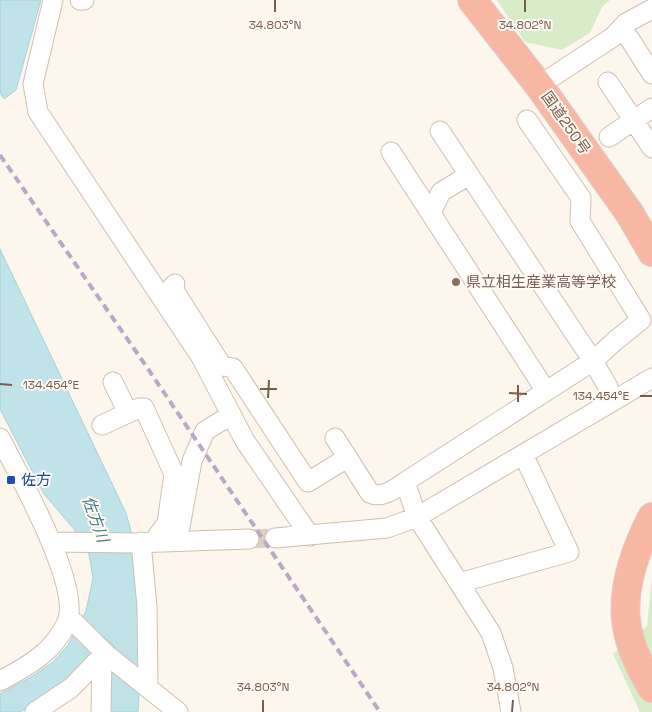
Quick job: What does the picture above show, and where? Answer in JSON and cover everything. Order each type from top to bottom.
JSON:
[{"type":"highway","name":"国道250号","points":[[472,0],[540,87],[630,214],[652,252]]},
{"type":"highway","points":[[652,517],[631,566],[626,612],[628,635],[636,658],[652,688]]},
{"type":"street","points":[[53,0],[33,84],[38,112],[201,357],[245,441],[310,536]]},
{"type":"street","points":[[540,87],[613,37],[626,23],[652,8]]},
{"type":"street","points":[[620,30],[629,38],[652,74]]},
{"type":"street","points":[[608,82],[652,148]]},
{"type":"street","points":[[609,137],[652,108]]},
{"type":"street","points":[[334,438],[370,493],[375,496],[386,494],[593,361],[641,320],[580,221],[581,198],[527,120]]},
{"type":"street","points":[[440,131],[608,386]]},
{"type":"street","points":[[391,152],[546,391]]},
{"type":"street","points":[[431,213],[441,192],[469,175]]},
{"type":"street","points":[[176,284],[172,287],[222,366],[233,368],[308,482],[347,458]]},
{"type":"street","points":[[275,538],[387,528],[417,517],[652,378]]},
{"type":"street","points":[[113,382],[128,412]]},
{"type":"street","points":[[102,425],[128,412],[144,408],[174,474],[167,523],[147,540],[147,686]]},
{"type":"street","points":[[147,540],[177,532],[180,527],[192,461],[205,431],[231,415]]},
{"type":"street","points":[[0,438],[56,542],[72,622],[103,653],[178,712]]},
{"type":"street","points":[[459,583],[569,552],[523,454]]},
{"type":"street","points":[[405,482],[417,517],[491,633],[503,668],[511,712]]},
{"type":"street","points":[[56,542],[249,539]]},
{"type":"street","points":[[0,681],[43,655],[72,622]]},
{"type":"street","points":[[35,712],[71,688],[103,653]]},
{"type":"street","points":[[101,712],[103,653]]},
{"type":"green space","points":[[497,0],[610,0],[602,7],[590,33],[562,50],[525,42]]},
{"type":"green space","points":[[652,577],[652,712],[640,712],[613,654],[647,626]]},
{"type":"water","points":[[0,0],[41,0],[16,90],[4,99],[0,93]]},
{"type":"water","name":"佐方川","points":[[0,249],[126,513],[136,550],[143,631],[138,712],[109,712],[114,646],[103,637],[92,657],[50,695],[20,712],[0,712],[0,694],[33,676],[53,662],[68,645],[86,611],[93,578],[89,554],[74,529],[44,494],[0,409]]},
{"type":"tunnel","points":[[249,539],[275,538]]},
{"type":"railway","points":[[0,155],[146,366],[380,712]]},
{"type":"place","name":"県立相生産業高等学校","points":[[456,282]]},
{"type":"place","name":"佐方","points":[[11,480]]}]
